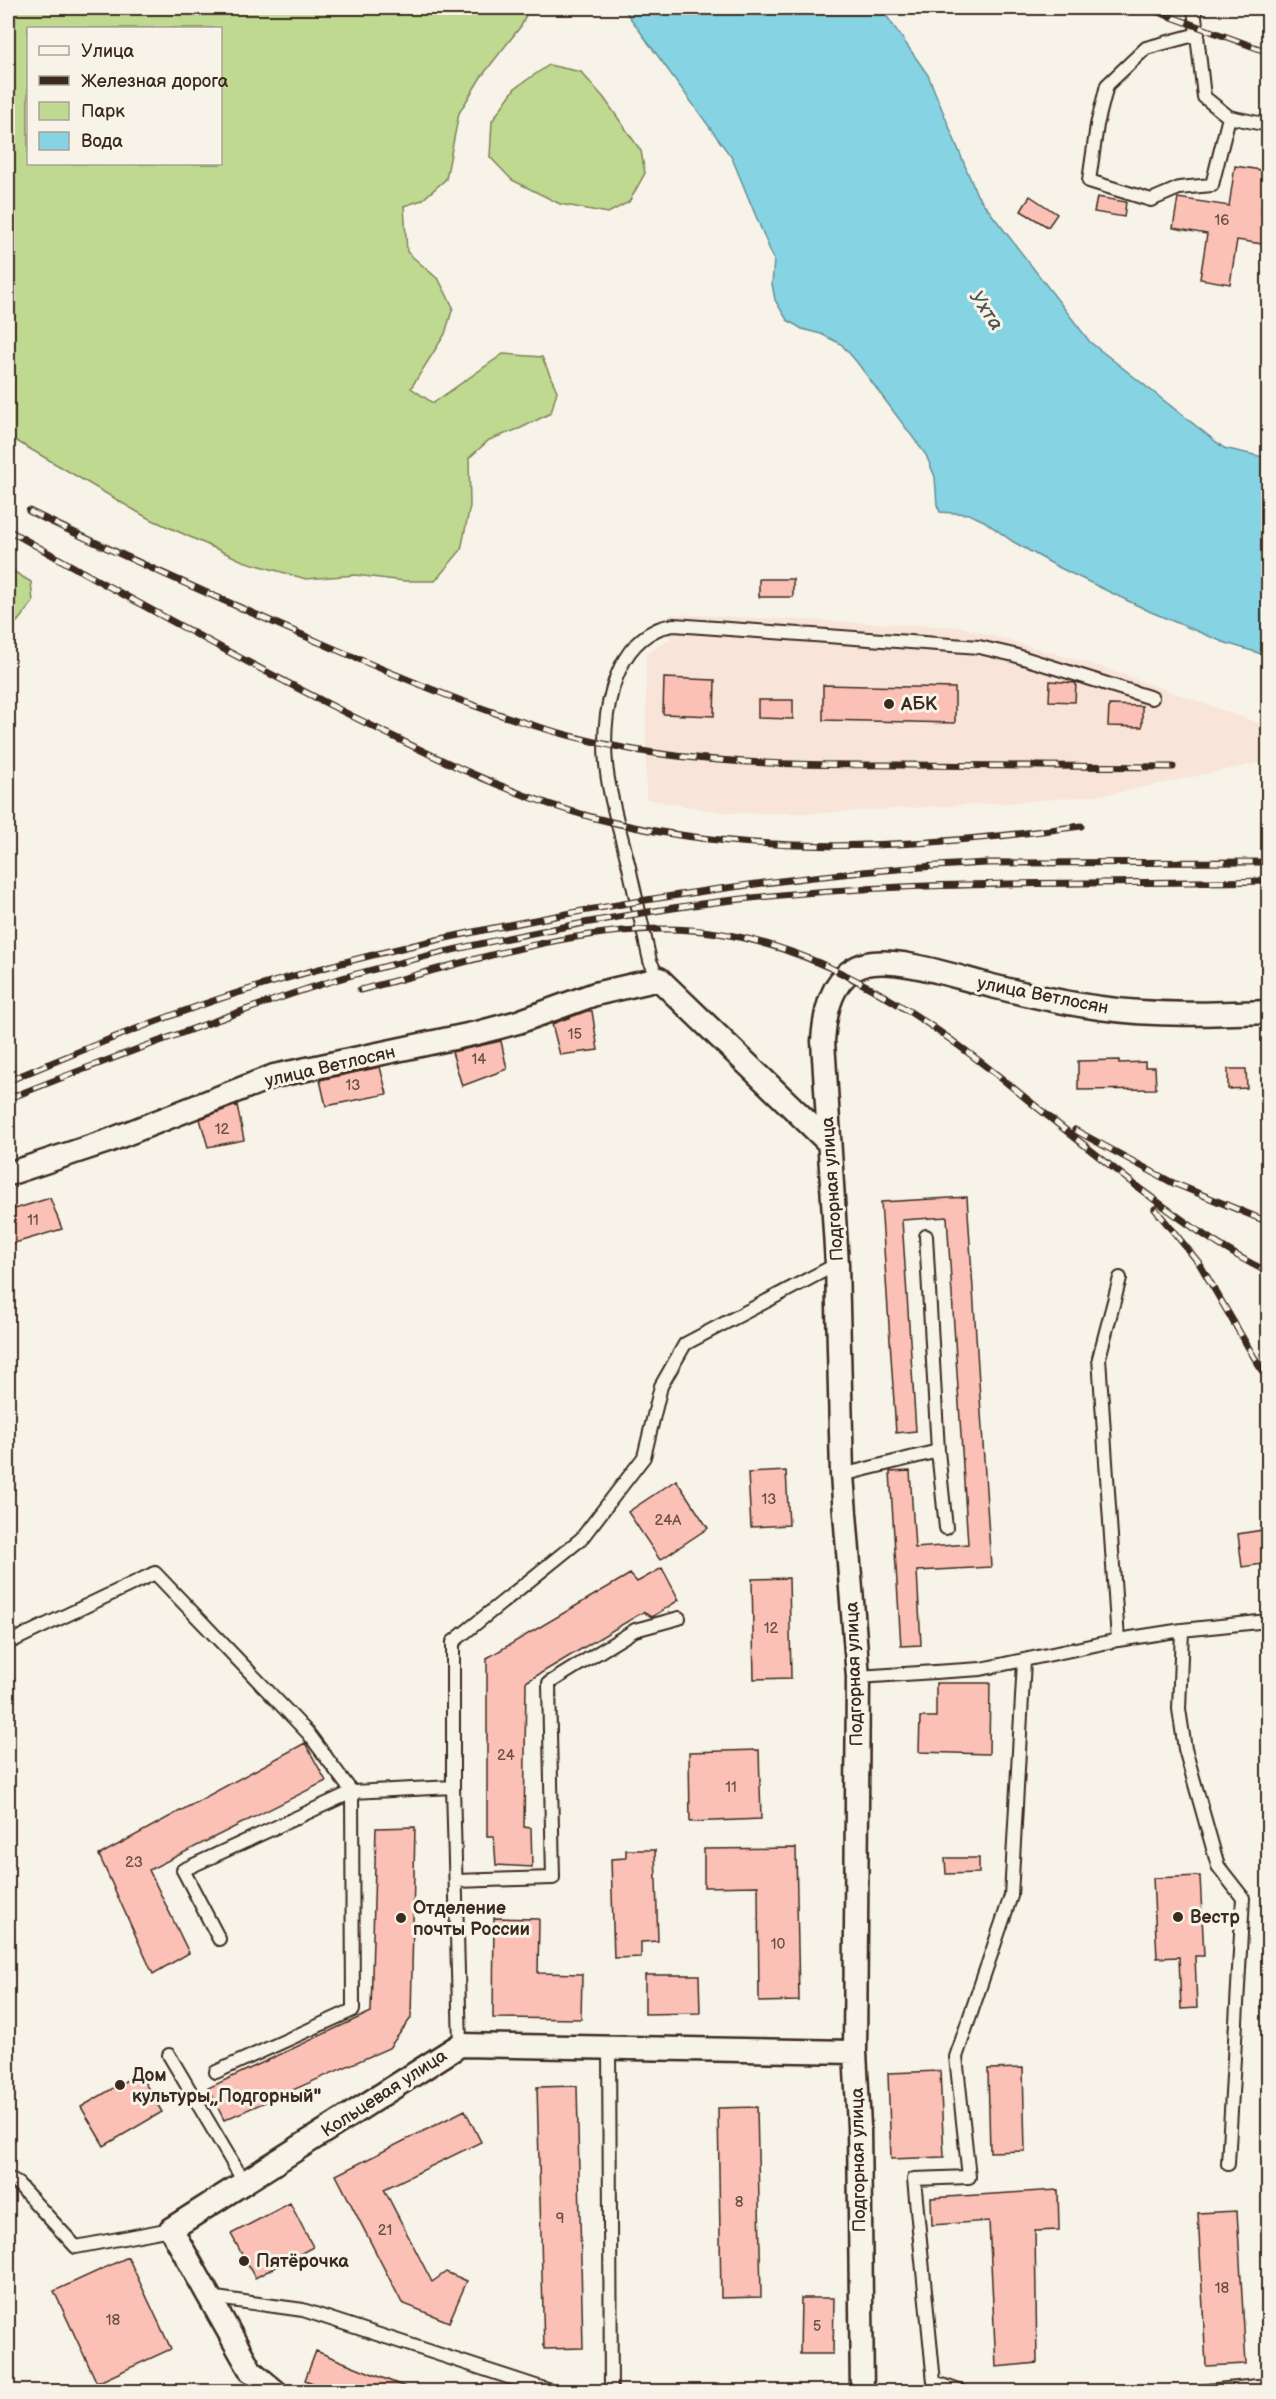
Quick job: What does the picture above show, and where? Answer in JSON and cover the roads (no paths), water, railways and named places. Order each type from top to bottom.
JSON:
[{"type":"street","name":"улица Ветлосян","points":[[856,969],[873,963],[895,964],[1102,1009],[1198,1014],[1269,1012]]},
{"type":"street","name":"Подгорная улица","points":[[856,969],[840,982],[833,992],[825,1015],[822,1041],[837,1264],[842,1475],[858,1677],[855,2052],[859,2126],[862,2391]]},
{"type":"street","points":[[659,979],[828,1142]]},
{"type":"street","name":"улица Ветлосян","points":[[8,1174],[108,1141],[274,1076],[477,1034],[595,994],[659,979]]},
{"type":"street","name":"Кольцевая улица","points":[[171,2229],[460,2044],[855,2052]]},
{"type":"street","points":[[171,2229],[251,2371],[276,2391]]},
{"type":"lane","points":[[1194,8],[1204,97],[1229,117],[1269,125]]},
{"type":"lane","points":[[1198,34],[1146,48],[1107,85],[1097,125],[1089,181],[1151,200],[1179,188],[1212,185],[1229,117]]},
{"type":"lane","points":[[659,979],[650,960],[616,813],[606,765],[605,744],[610,700],[624,663],[633,649],[657,629],[674,625],[980,647],[1014,655],[1152,698]]},
{"type":"lane","points":[[926,1236],[938,1450],[946,1528]]},
{"type":"lane","points":[[460,2044],[453,1787],[453,1642],[581,1539],[644,1458],[661,1386],[685,1344],[837,1264]]},
{"type":"lane","points":[[1118,1640],[1099,1358],[1120,1278]]},
{"type":"lane","points":[[842,1475],[938,1450]]},
{"type":"lane","points":[[8,1643],[155,1574],[308,1733],[352,1792],[353,2010],[216,2072]]},
{"type":"lane","points":[[456,1881],[553,1878],[549,1683],[635,1630],[679,1618]]},
{"type":"lane","points":[[858,1677],[945,1672],[1024,1661],[1118,1640],[1182,1630],[1269,1621]]},
{"type":"lane","points":[[1182,1630],[1179,1709],[1185,1749],[1218,1866],[1243,1898],[1228,2164]]},
{"type":"lane","points":[[962,2391],[934,2382],[914,2179],[969,2177],[956,2057],[1011,1896],[1024,1661]]},
{"type":"lane","points":[[219,1939],[183,1870],[352,1792],[453,1787]]},
{"type":"lane","points":[[609,2047],[611,2391]]},
{"type":"lane","points":[[169,2055],[244,2182]]},
{"type":"lane","points":[[8,2178],[18,2184],[76,2247],[171,2229]]},
{"type":"lane","points":[[209,2297],[303,2310],[554,2391]]},
{"type":"lane","points":[[1196,2391],[1254,2389],[1269,2385]]},
{"type":"water","name":"Ухта","points":[[623,8],[881,8],[928,75],[977,195],[1090,342],[1224,448],[1268,458],[1268,656],[1223,642],[1151,612],[1058,567],[969,514],[940,512],[937,505],[935,477],[926,455],[856,361],[841,344],[821,334],[802,329],[787,320],[775,300],[772,284],[774,260],[732,158]]},
{"type":"railway","points":[[1147,8],[1268,52]]},
{"type":"railway","points":[[29,511],[168,576],[427,688],[509,718],[592,741],[668,755],[769,763],[1173,767]]},
{"type":"railway","points":[[8,530],[218,646],[406,743],[531,798],[595,818],[655,831],[715,840],[837,846],[960,840],[1081,826]]},
{"type":"railway","points":[[8,1081],[177,1014],[303,973],[444,938],[573,913],[749,885],[926,867],[986,863],[1268,862]]},
{"type":"railway","points":[[8,1099],[284,996],[389,965],[551,929],[673,908],[747,898],[821,892],[896,887],[1045,883],[1268,881]]},
{"type":"railway","points":[[360,990],[511,950],[589,935],[665,929],[717,933],[766,944],[814,961],[860,983],[948,1037],[1171,1212],[1218,1244],[1268,1272]]},
{"type":"railway","points":[[1075,1130],[1171,1182],[1268,1222]]},
{"type":"railway","points":[[1155,1209],[1199,1263],[1268,1381]]},
{"type":"place","name":"АБК","points":[[889,704]]},
{"type":"place","name":"Вестр","points":[[1178,1917]]},
{"type":"place","name":"Отделение почты России","points":[[401,1918]]},
{"type":"place","name":"Дом культуры,,Подгорный\"","points":[[120,2085]]},
{"type":"place","name":"Пятёрочка","points":[[244,2261]]}]
